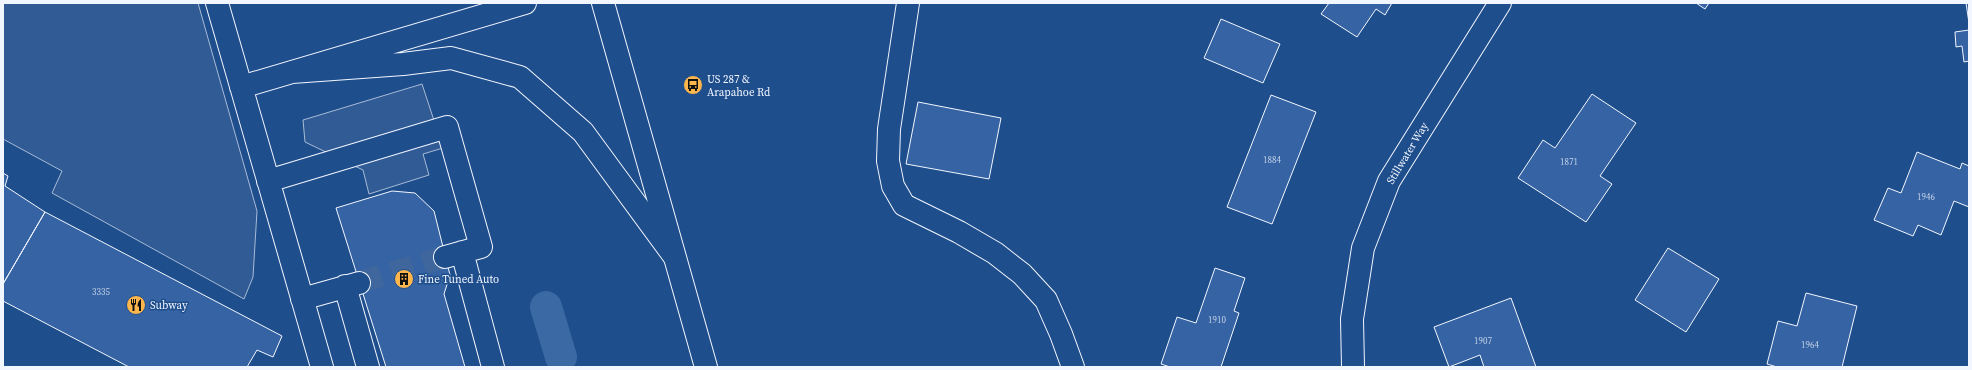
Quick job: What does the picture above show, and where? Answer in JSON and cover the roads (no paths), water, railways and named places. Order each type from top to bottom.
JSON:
[{"type":"street","points":[[217,3],[322,367]]},
{"type":"street","points":[[241,87],[525,3]]},
{"type":"street","points":[[602,3],[706,367]]},
{"type":"street","points":[[908,3],[889,129],[888,161],[893,186],[904,205],[959,232],[995,253],[1022,274],[1046,300],[1061,334],[1072,367]]},
{"type":"street","name":"Stillwater Way","points":[[1353,367],[1352,319],[1363,248],[1389,181],[1500,3]]},
{"type":"street","points":[[292,72],[403,64],[451,58],[520,78],[583,132],[676,259]]},
{"type":"street","points":[[268,181],[447,127],[480,247],[454,255],[493,367]]},
{"type":"street","points":[[302,299],[352,284],[368,367]]},
{"type":"waterway","points":[[546,307],[561,357]]},
{"type":"waterway","points":[[561,357],[564,367]]},
{"type":"tunnel","points":[[360,282],[445,257]]},
{"type":"place","name":"US 287 & Arapahoe Rd","points":[[693,85]]},
{"type":"place","name":"Fine Tuned Auto","points":[[404,279]]},
{"type":"place","name":"Subway","points":[[136,305]]}]
